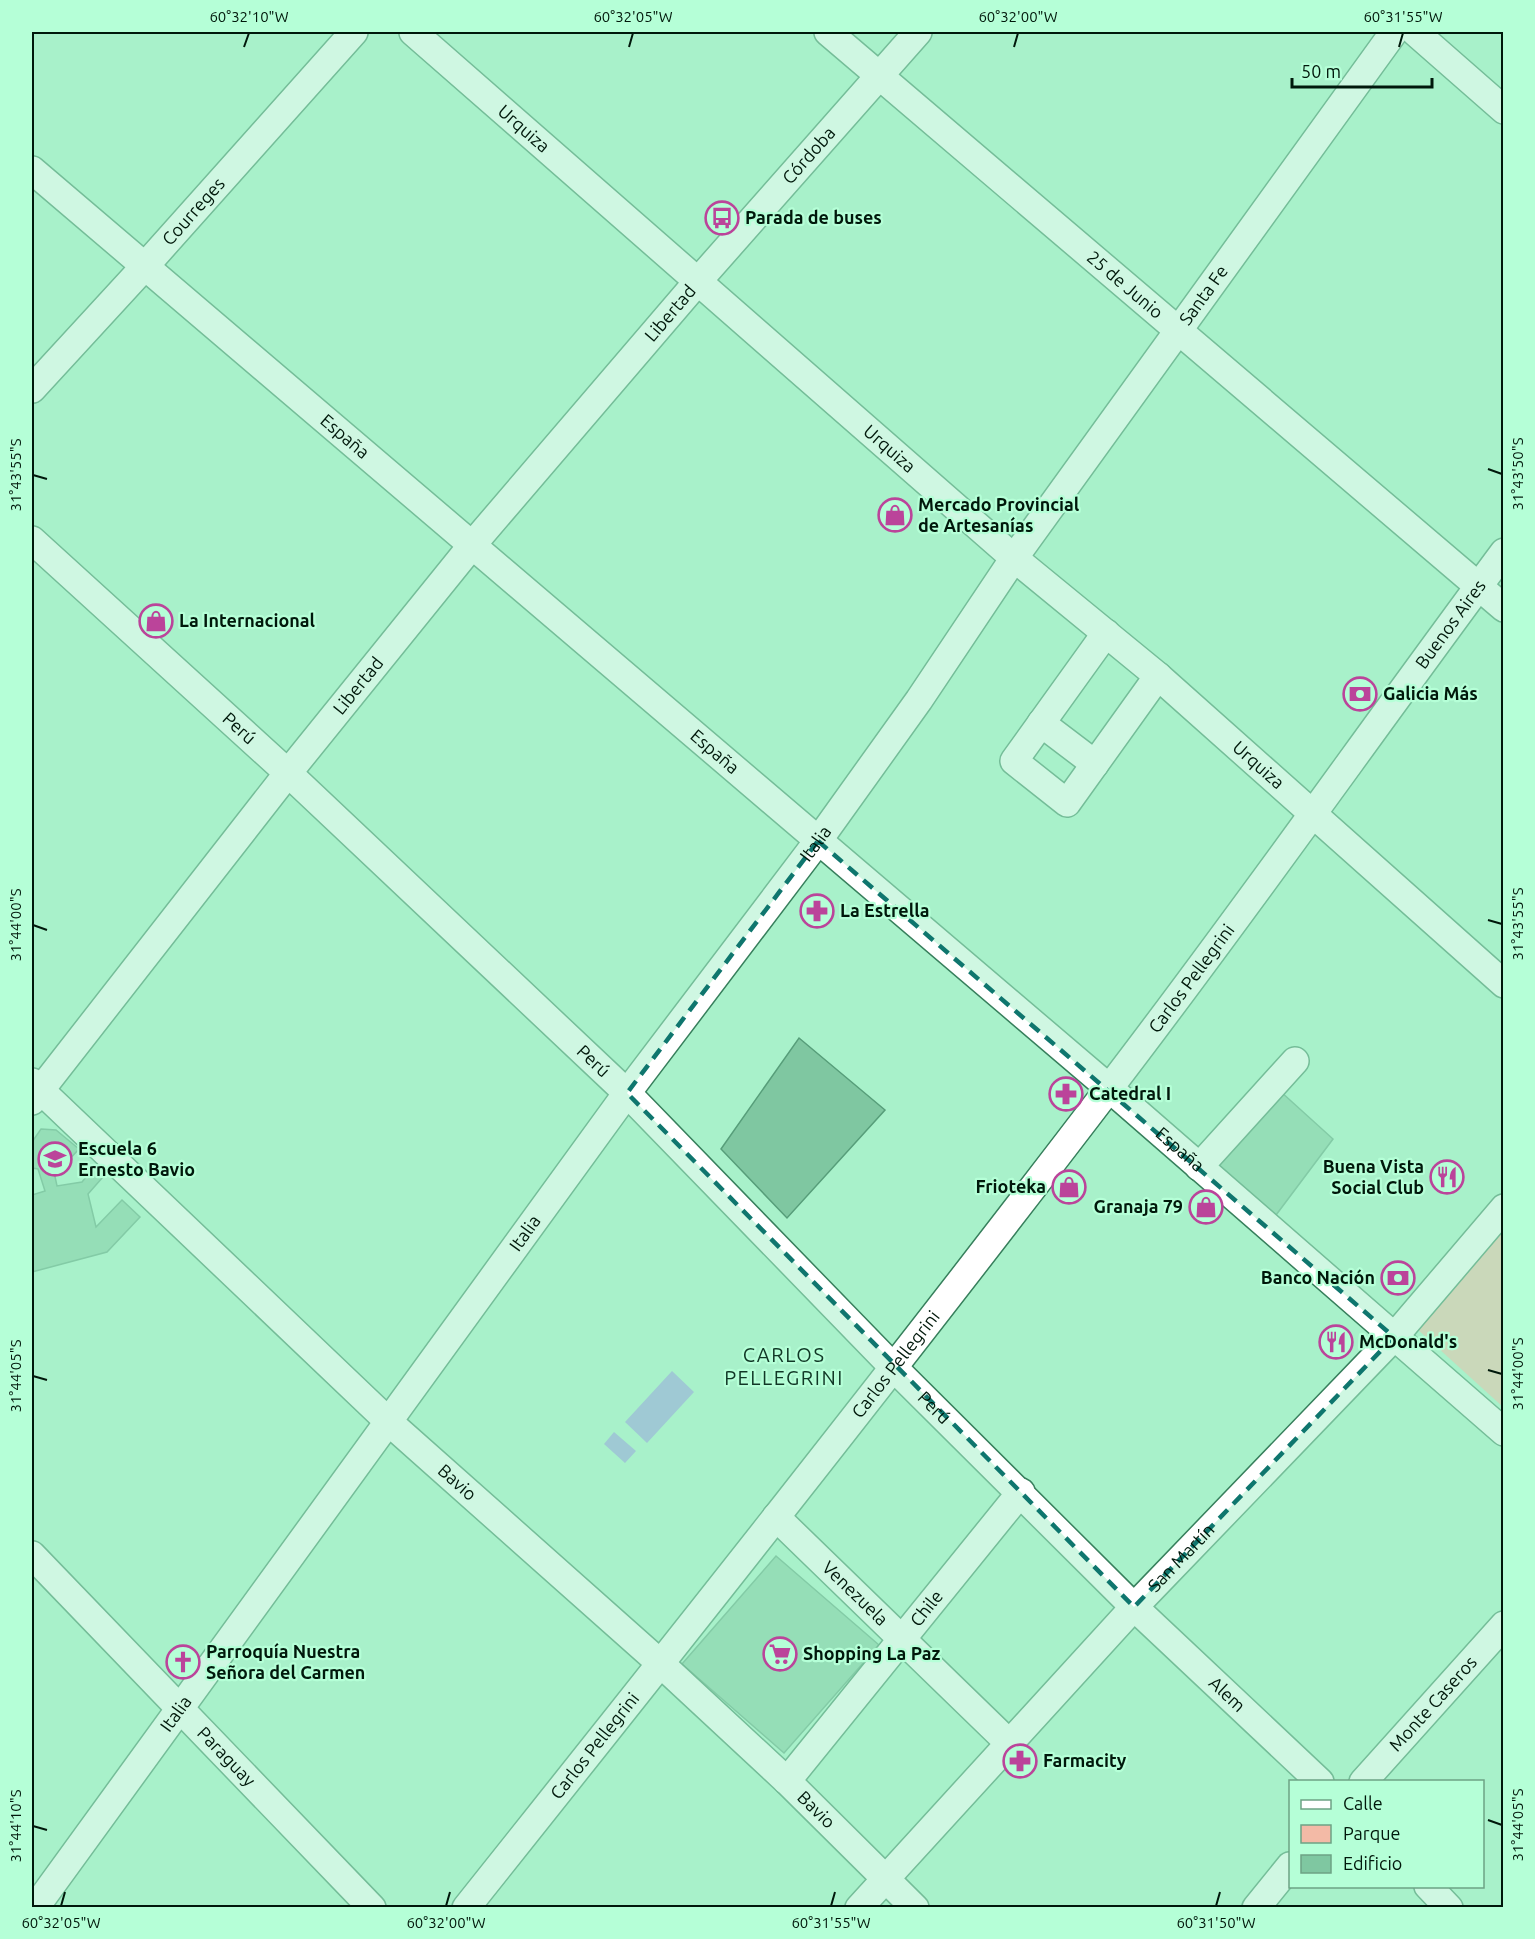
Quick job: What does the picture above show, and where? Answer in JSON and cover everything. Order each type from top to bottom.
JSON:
[{"type":"street","name":"Courreges","points":[[32,389],[354,32]]},
{"type":"street","name":"Urquiza","points":[[412,32],[699,280],[1014,558],[1158,676],[1503,984]]},
{"type":"street","name":"25 de Junio","points":[[828,32],[1180,330],[1503,608]]},
{"type":"street","name":"Córdoba","points":[[699,280],[918,32]]},
{"type":"street","name":"Santa Fe","points":[[1014,558],[1394,32]]},
{"type":"street","points":[[1414,32],[1503,110]]},
{"type":"street","name":"España","points":[[32,170],[1110,1088],[1503,1432]]},
{"type":"street","name":"Libertad","points":[[34,1091],[473,544],[699,280]]},
{"type":"street","name":"Perú","points":[[32,540],[288,773],[627,1093],[894,1368],[1134,1607]]},
{"type":"street","name":"Buenos Aires","points":[[1314,814],[1503,552]]},
{"type":"street","name":"Italia","points":[[35,1908],[627,1093],[819,841],[920,700],[1014,558]]},
{"type":"street","points":[[1106,633],[1014,761],[1067,803],[1158,676]]},
{"type":"street","points":[[1041,723],[1095,764]]},
{"type":"street","name":"Carlos Pellegrini","points":[[466,1908],[894,1368],[1110,1088],[1314,814]]},
{"type":"street","points":[[1199,1167],[1295,1061]]},
{"type":"street","name":"Bavio","points":[[34,1091],[390,1422],[660,1663],[787,1780],[915,1908]]},
{"type":"street","name":"San Martín","points":[[859,1908],[1134,1607],[1394,1337],[1503,1208]]},
{"type":"street","name":"Chile","points":[[787,1780],[1021,1492]]},
{"type":"street","name":"Venezuela","points":[[776,1517],[1010,1744]]},
{"type":"street","name":"Paraguay","points":[[32,1556],[372,1908]]},
{"type":"street","name":"Alem","points":[[1134,1607],[1318,1780]]},
{"type":"street","name":"Monte Caseros","points":[[1365,1780],[1503,1625]]},
{"type":"street","points":[[1256,1908],[1289,1867]]},
{"type":"street","points":[[1429,1888],[1449,1908]]},
{"type":"highlighted area","points":[[818,841],[1394,1337],[1134,1607],[627,1093]]},
{"type":"green space","points":[[1503,1230],[1503,1407],[1416,1328]]},
{"type":"water","points":[[672,1371],[694,1392],[647,1443],[625,1422]]},
{"type":"water","points":[[614,1432],[636,1451],[625,1463],[604,1444]]},
{"type":"building","points":[[799,1038],[885,1110],[787,1218],[721,1149]]},
{"type":"building","points":[[1280,1091],[1333,1139],[1273,1219],[1217,1163]]},
{"type":"building","points":[[41,1129],[56,1130],[79,1149],[64,1165],[53,1167],[57,1186],[82,1182],[95,1166],[103,1177],[88,1194],[96,1227],[122,1200],[140,1217],[107,1252],[32,1272],[32,1195],[45,1191],[38,1169],[32,1168],[32,1142]]},
{"type":"building","name":"Shopping La Paz","points":[[776,1556],[879,1645],[784,1753],[682,1664]]},
{"type":"place","name":"Parada de buses","points":[[722,218]]},
{"type":"place","name":"Mercado Provincial de Artesanías","points":[[895,515]]},
{"type":"place","name":"La Internacional","points":[[156,621]]},
{"type":"place","name":"Galicia Más","points":[[1360,694]]},
{"type":"place","name":"La Estrella","points":[[817,911]]},
{"type":"place","name":"Catedral I","points":[[1066,1094]]},
{"type":"place","name":"Escuela 6 Ernesto Bavio","points":[[55,1159]]},
{"type":"place","name":"Buena Vista Social Club","points":[[1447,1177]]},
{"type":"place","name":"Frioteka","points":[[1069,1187]]},
{"type":"place","name":"Granaja 79","points":[[1206,1207]]},
{"type":"place","name":"Banco Nación","points":[[1398,1278]]},
{"type":"place","name":"McDonald's","points":[[1336,1342]]},
{"type":"place","name":"Shopping La Paz","points":[[780,1654]]},
{"type":"place","name":"Parroquía Nuestra Señora del Carmen","points":[[183,1662]]},
{"type":"place","name":"Farmacity","points":[[1020,1761]]},
{"type":"district","name":"CARLOS PELLEGRINI","points":[[784,1366]]}]
